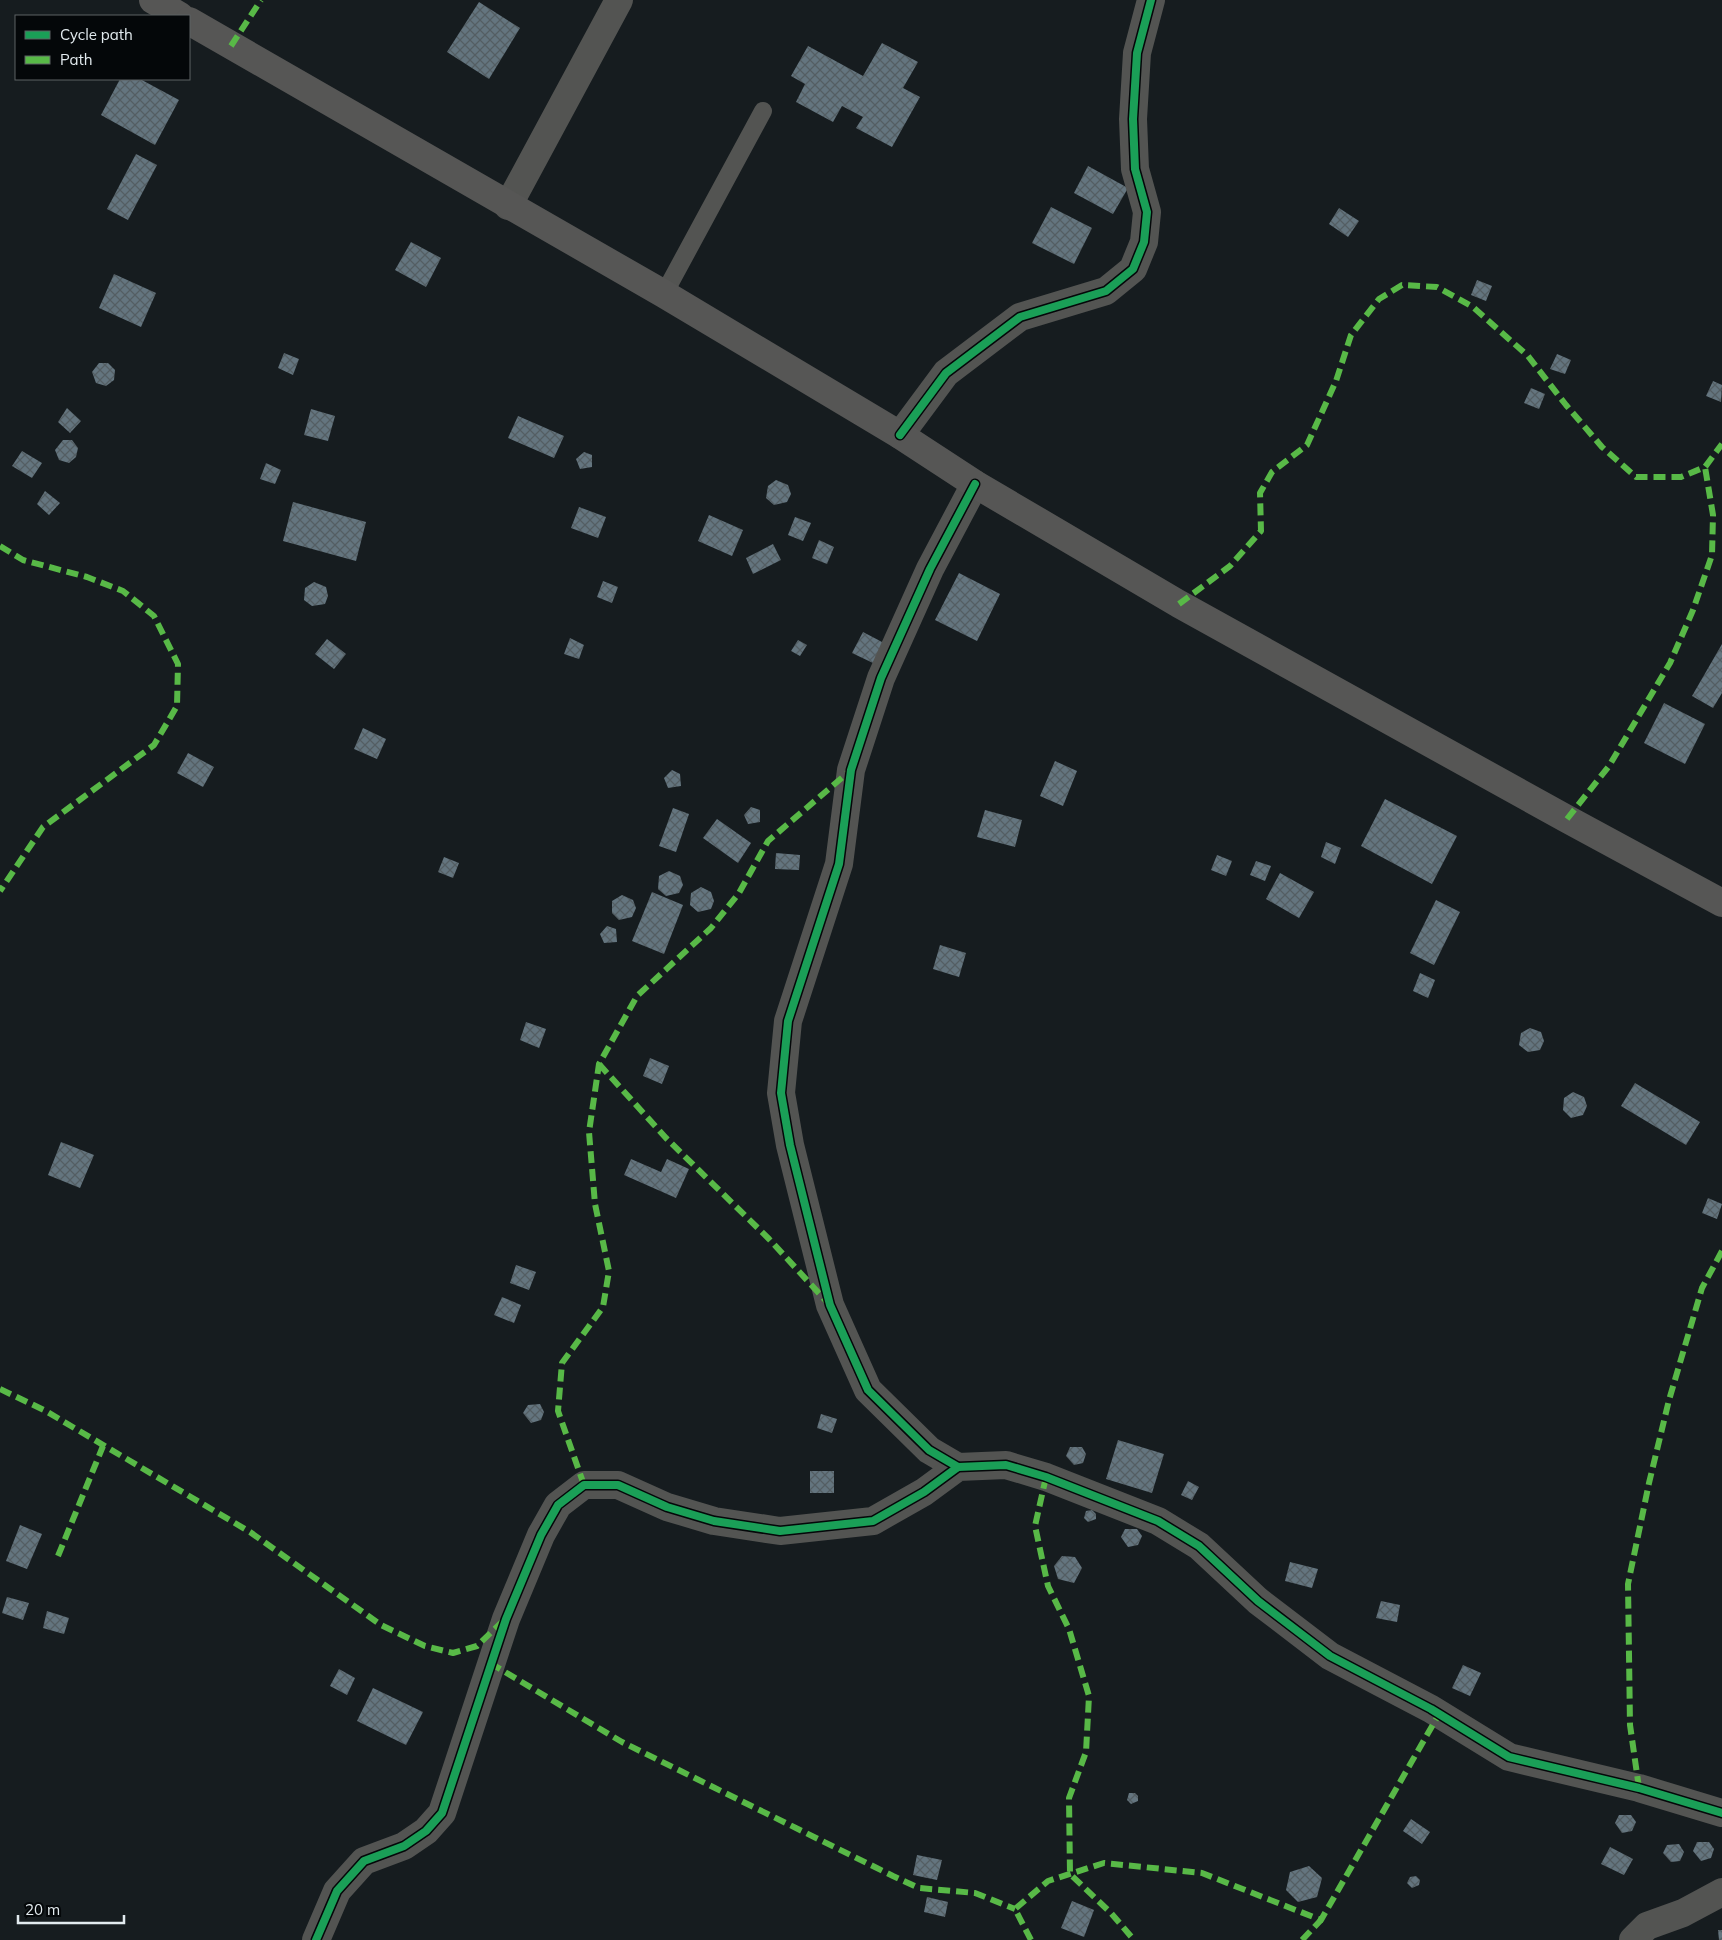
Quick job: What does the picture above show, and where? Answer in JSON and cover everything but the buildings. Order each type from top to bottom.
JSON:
[{"type":"main road","points":[[153,0],[178,15]]},
{"type":"main road","points":[[190,22],[664,294],[900,435],[975,484],[1187,609],[1722,903]]},
{"type":"street","points":[[508,206],[618,0]]},
{"type":"street","points":[[900,435],[946,374],[1020,317],[1106,291],[1134,269],[1144,242],[1147,212],[1135,169],[1133,119],[1137,53],[1151,0]]},
{"type":"street","points":[[975,484],[930,569],[881,678],[851,770],[839,864],[788,1021],[781,1093],[790,1145],[830,1305],[868,1390],[929,1450],[958,1467],[1006,1465],[1046,1477],[1158,1521],[1199,1546],[1258,1601],[1330,1656],[1430,1709],[1509,1757],[1639,1788],[1722,1813]]},
{"type":"street","points":[[316,1940],[337,1891],[364,1861],[404,1846],[426,1831],[442,1813],[506,1619],[541,1535],[558,1505],[584,1485],[618,1485],[667,1507],[714,1521],[780,1531],[873,1521],[924,1492],[958,1467]]},
{"type":"street","points":[[1634,1940],[1647,1926],[1683,1913],[1722,1892]]},
{"type":"lane","points":[[664,294],[763,111]]},
{"type":"marked path","points":[[231,46],[261,0]]},
{"type":"marked path","points":[[1179,604],[1230,566],[1261,531],[1260,493],[1272,472],[1307,445],[1336,381],[1351,335],[1379,299],[1402,285],[1437,287],[1473,307],[1528,356],[1602,447],[1636,477],[1681,477],[1705,467],[1722,444]]},
{"type":"marked path","points":[[1567,819],[1609,766],[1670,663],[1693,610],[1712,555],[1713,515],[1705,467]]},
{"type":"marked path","points":[[0,546],[23,560],[87,577],[123,591],[154,616],[178,664],[177,706],[154,745],[43,827],[0,891]]},
{"type":"marked path","points":[[584,1485],[558,1411],[562,1363],[603,1307],[609,1271],[595,1204],[589,1132],[599,1064],[637,996],[711,928],[739,893],[768,841],[851,770]]},
{"type":"marked path","points":[[599,1064],[666,1138],[769,1239],[827,1302]]},
{"type":"marked path","points":[[1639,1788],[1630,1725],[1628,1584],[1669,1400],[1702,1288],[1722,1251]]},
{"type":"marked path","points":[[0,1389],[44,1410],[250,1532],[381,1625],[425,1646],[453,1653],[477,1646],[502,1622]]},
{"type":"marked path","points":[[58,1556],[103,1446]]},
{"type":"marked path","points":[[1046,1477],[1035,1526],[1048,1586],[1069,1629],[1089,1696],[1086,1752],[1069,1798],[1070,1874],[1111,1913],[1134,1940]]},
{"type":"marked path","points":[[490,1663],[622,1742],[893,1876],[919,1888],[975,1893],[1015,1909]]},
{"type":"marked path","points":[[1031,1940],[1015,1909],[1048,1881],[1104,1863],[1202,1873],[1321,1920],[1439,1714]]},
{"type":"marked path","points":[[1302,1940],[1321,1920]]},
{"type":"cycle path","points":[[900,435],[946,373],[1020,317],[1106,291],[1133,269],[1144,242],[1147,212],[1135,169],[1133,119],[1137,53],[1151,0]]},
{"type":"cycle path","points":[[958,1467],[929,1450],[868,1390],[830,1305],[790,1145],[781,1093],[788,1021],[839,864],[851,770],[881,678],[930,569],[975,484]]},
{"type":"cycle path","points":[[316,1940],[337,1891],[364,1861],[404,1846],[426,1831],[442,1813],[506,1619],[541,1535],[558,1505],[584,1485],[618,1485],[667,1507],[714,1521],[780,1531],[873,1521],[924,1492],[958,1467],[1006,1465],[1046,1477],[1158,1521],[1199,1546],[1258,1601],[1330,1656],[1431,1709],[1509,1757],[1639,1788],[1722,1813]]}]
